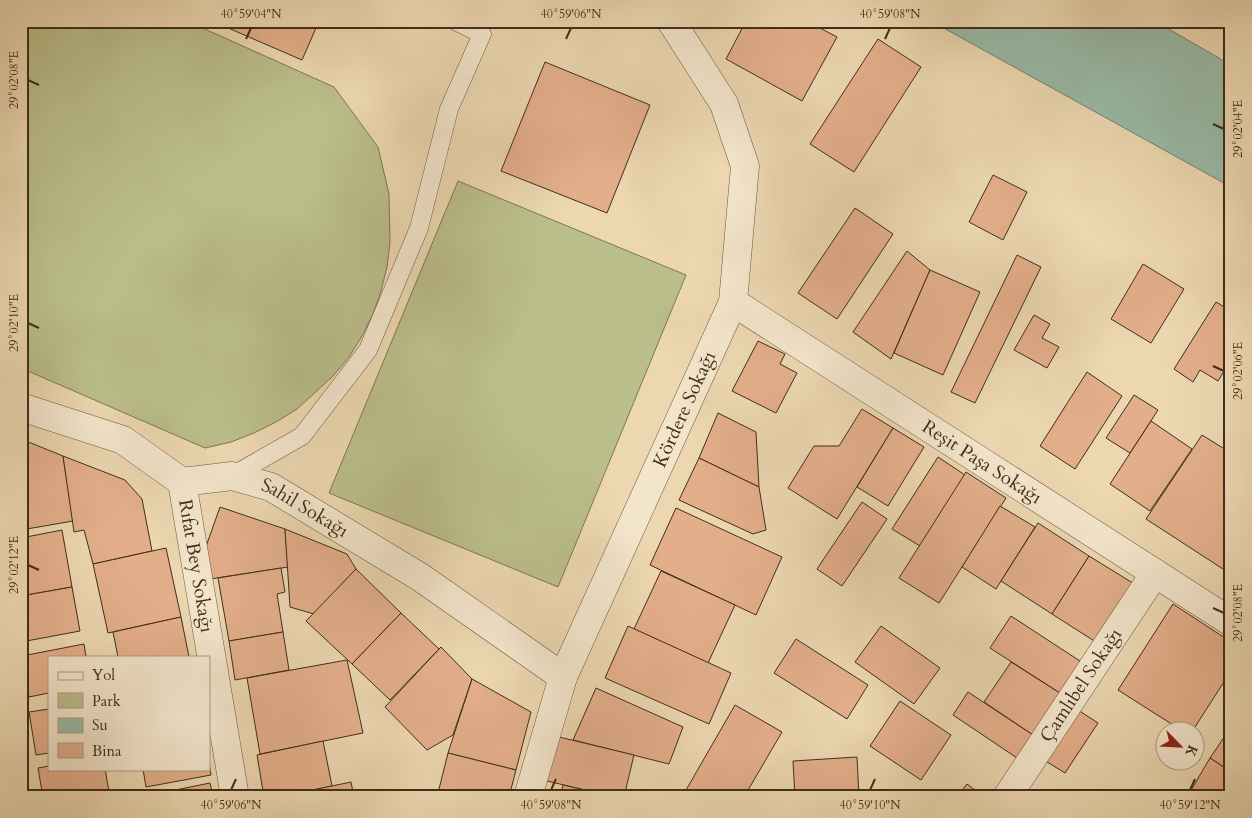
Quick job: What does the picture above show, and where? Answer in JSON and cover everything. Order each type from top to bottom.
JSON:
[{"type":"street","name":"Kördere Sokağı","points":[[528,797],[563,676],[733,302],[745,166],[724,104],[671,21]]},
{"type":"street","name":"Reşit Paşa Sokağı","points":[[733,302],[1231,622]]},
{"type":"street","points":[[21,406],[123,440],[182,482]]},
{"type":"street","name":"Sahil Sokağı","points":[[182,482],[232,476],[272,487],[420,577],[563,676]]},
{"type":"street","name":"Rıfat Bey Sokağı","points":[[182,482],[236,797]]},
{"type":"street","name":"Çamlıbel Sokağı","points":[[1007,797],[1155,573]]},
{"type":"lane","points":[[232,476],[302,436],[368,350],[419,228],[449,109],[482,34],[455,21]]},
{"type":"green space","points":[[21,21],[187,21],[334,87],[378,147],[389,194],[390,242],[387,267],[381,291],[373,314],[349,357],[333,376],[297,409],[254,433],[231,442],[205,448],[21,368]]},
{"type":"green space","points":[[458,181],[686,275],[558,587],[329,493]]},
{"type":"water","points":[[931,21],[1155,21],[1231,65],[1231,187]]},
{"type":"building","points":[[212,21],[319,21],[302,60]]},
{"type":"building","points":[[746,21],[807,21],[837,37],[802,101],[726,59]]},
{"type":"building","points":[[878,39],[921,67],[854,172],[810,144]]},
{"type":"building","points":[[545,62],[650,105],[607,213],[501,171]]},
{"type":"building","points":[[993,175],[1027,192],[1003,240],[969,222]]},
{"type":"building","points":[[855,208],[893,234],[837,319],[798,293]]},
{"type":"building","points":[[907,251],[930,270],[891,359],[853,332]]},
{"type":"building","points":[[1017,255],[1041,267],[975,403],[951,392]]},
{"type":"building","points":[[1143,264],[1184,289],[1151,343],[1111,319]]},
{"type":"building","points":[[930,270],[980,292],[943,375],[894,353]]},
{"type":"building","points":[[1216,302],[1231,311],[1231,360],[1218,381],[1200,370],[1193,382],[1174,369]]},
{"type":"building","points":[[1034,315],[1050,324],[1042,338],[1059,347],[1047,368],[1014,350]]},
{"type":"building","points":[[758,341],[785,354],[780,364],[797,373],[776,413],[732,391]]},
{"type":"building","points":[[1087,372],[1122,396],[1075,469],[1040,446]]},
{"type":"building","points":[[1134,395],[1158,410],[1130,453],[1106,438]]},
{"type":"building","points":[[862,409],[893,428],[837,519],[788,488],[814,446],[839,446]]},
{"type":"building","points":[[718,413],[756,432],[759,487],[699,458]]},
{"type":"building","points":[[1151,421],[1192,449],[1150,511],[1110,484]]},
{"type":"building","points":[[893,428],[924,447],[888,506],[857,487]]},
{"type":"building","points":[[1202,435],[1231,453],[1231,557],[1223,569],[1146,519]]},
{"type":"building","points":[[21,439],[63,456],[73,521],[21,530]]},
{"type":"building","points":[[63,456],[125,480],[142,499],[152,551],[93,564],[84,530],[74,532]]},
{"type":"building","points":[[938,457],[965,475],[920,546],[892,529]]},
{"type":"building","points":[[699,458],[759,487],[766,530],[753,534],[679,500]]},
{"type":"building","points":[[966,472],[1006,498],[939,603],[899,578]]},
{"type":"building","points":[[862,502],[887,519],[842,586],[817,569]]},
{"type":"building","points":[[1000,506],[1035,527],[996,589],[962,567]]},
{"type":"building","points":[[220,507],[285,529],[288,567],[210,579],[203,555]]},
{"type":"building","points":[[676,508],[782,557],[756,615],[650,565]]},
{"type":"building","points":[[1038,523],[1089,556],[1052,614],[1001,581]]},
{"type":"building","points":[[285,529],[347,554],[356,569],[314,614],[290,607]]},
{"type":"building","points":[[62,530],[72,587],[21,596],[21,538]]},
{"type":"building","points":[[166,548],[181,617],[108,633],[93,564]]},
{"type":"building","points":[[1089,556],[1136,585],[1099,644],[1052,614]]},
{"type":"building","points":[[281,568],[285,592],[277,594],[283,632],[229,641],[218,578]]},
{"type":"building","points":[[356,569],[401,613],[352,664],[306,621]]},
{"type":"building","points":[[661,571],[735,605],[708,663],[634,629]]},
{"type":"building","points":[[72,587],[80,631],[21,642],[21,596]]},
{"type":"building","points":[[1173,604],[1231,642],[1231,671],[1199,720],[1165,720],[1118,690]]},
{"type":"building","points":[[401,613],[439,649],[390,700],[352,664]]},
{"type":"building","points":[[1011,616],[1083,663],[1063,695],[990,648]]},
{"type":"building","points":[[181,617],[189,656],[118,656],[113,632]]},
{"type":"building","points":[[628,626],[731,673],[709,724],[605,678]]},
{"type":"building","points":[[881,626],[940,668],[914,704],[855,662]]},
{"type":"building","points":[[283,632],[289,670],[235,680],[229,641]]},
{"type":"building","points":[[796,639],[868,685],[847,719],[774,673]]},
{"type":"building","points":[[84,644],[86,656],[48,656],[48,693],[29,697],[22,656]]},
{"type":"building","points":[[441,647],[472,679],[453,735],[427,750],[385,707]]},
{"type":"building","points":[[347,660],[363,733],[260,754],[247,678]]},
{"type":"building","points":[[1011,662],[1063,695],[1036,737],[984,702]]},
{"type":"building","points":[[472,679],[531,712],[516,770],[448,753]]},
{"type":"building","points":[[596,688],[683,727],[669,764],[573,740]]},
{"type":"building","points":[[968,692],[1036,737],[1020,760],[953,715]]},
{"type":"building","points":[[900,701],[951,735],[921,780],[870,746]]},
{"type":"building","points":[[735,705],[782,732],[744,797],[682,797]]},
{"type":"building","points":[[48,709],[48,753],[36,755],[29,712]]},
{"type":"building","points":[[1078,710],[1098,723],[1065,773],[1044,760]]},
{"type":"building","points":[[1231,727],[1231,772],[1210,758]]},
{"type":"building","points":[[559,737],[634,755],[624,797],[615,797],[547,781]]},
{"type":"building","points":[[323,741],[332,786],[279,797],[264,797],[257,755]]},
{"type":"building","points":[[448,753],[516,770],[509,797],[437,797]]},
{"type":"building","points":[[857,757],[859,797],[795,797],[793,761]]},
{"type":"building","points":[[1210,758],[1231,772],[1231,797],[1198,797],[1190,792]]},
{"type":"building","points":[[48,766],[48,770],[105,770],[110,797],[43,797],[38,768]]},
{"type":"building","points":[[210,768],[211,775],[146,787],[143,770]]},
{"type":"building","points":[[351,782],[354,797],[279,797],[332,786]]},
{"type":"building","points":[[210,783],[213,797],[141,797]]},
{"type":"building","points":[[967,784],[984,797],[957,797]]},
{"type":"building","points":[[563,785],[615,797],[560,797]]}]
